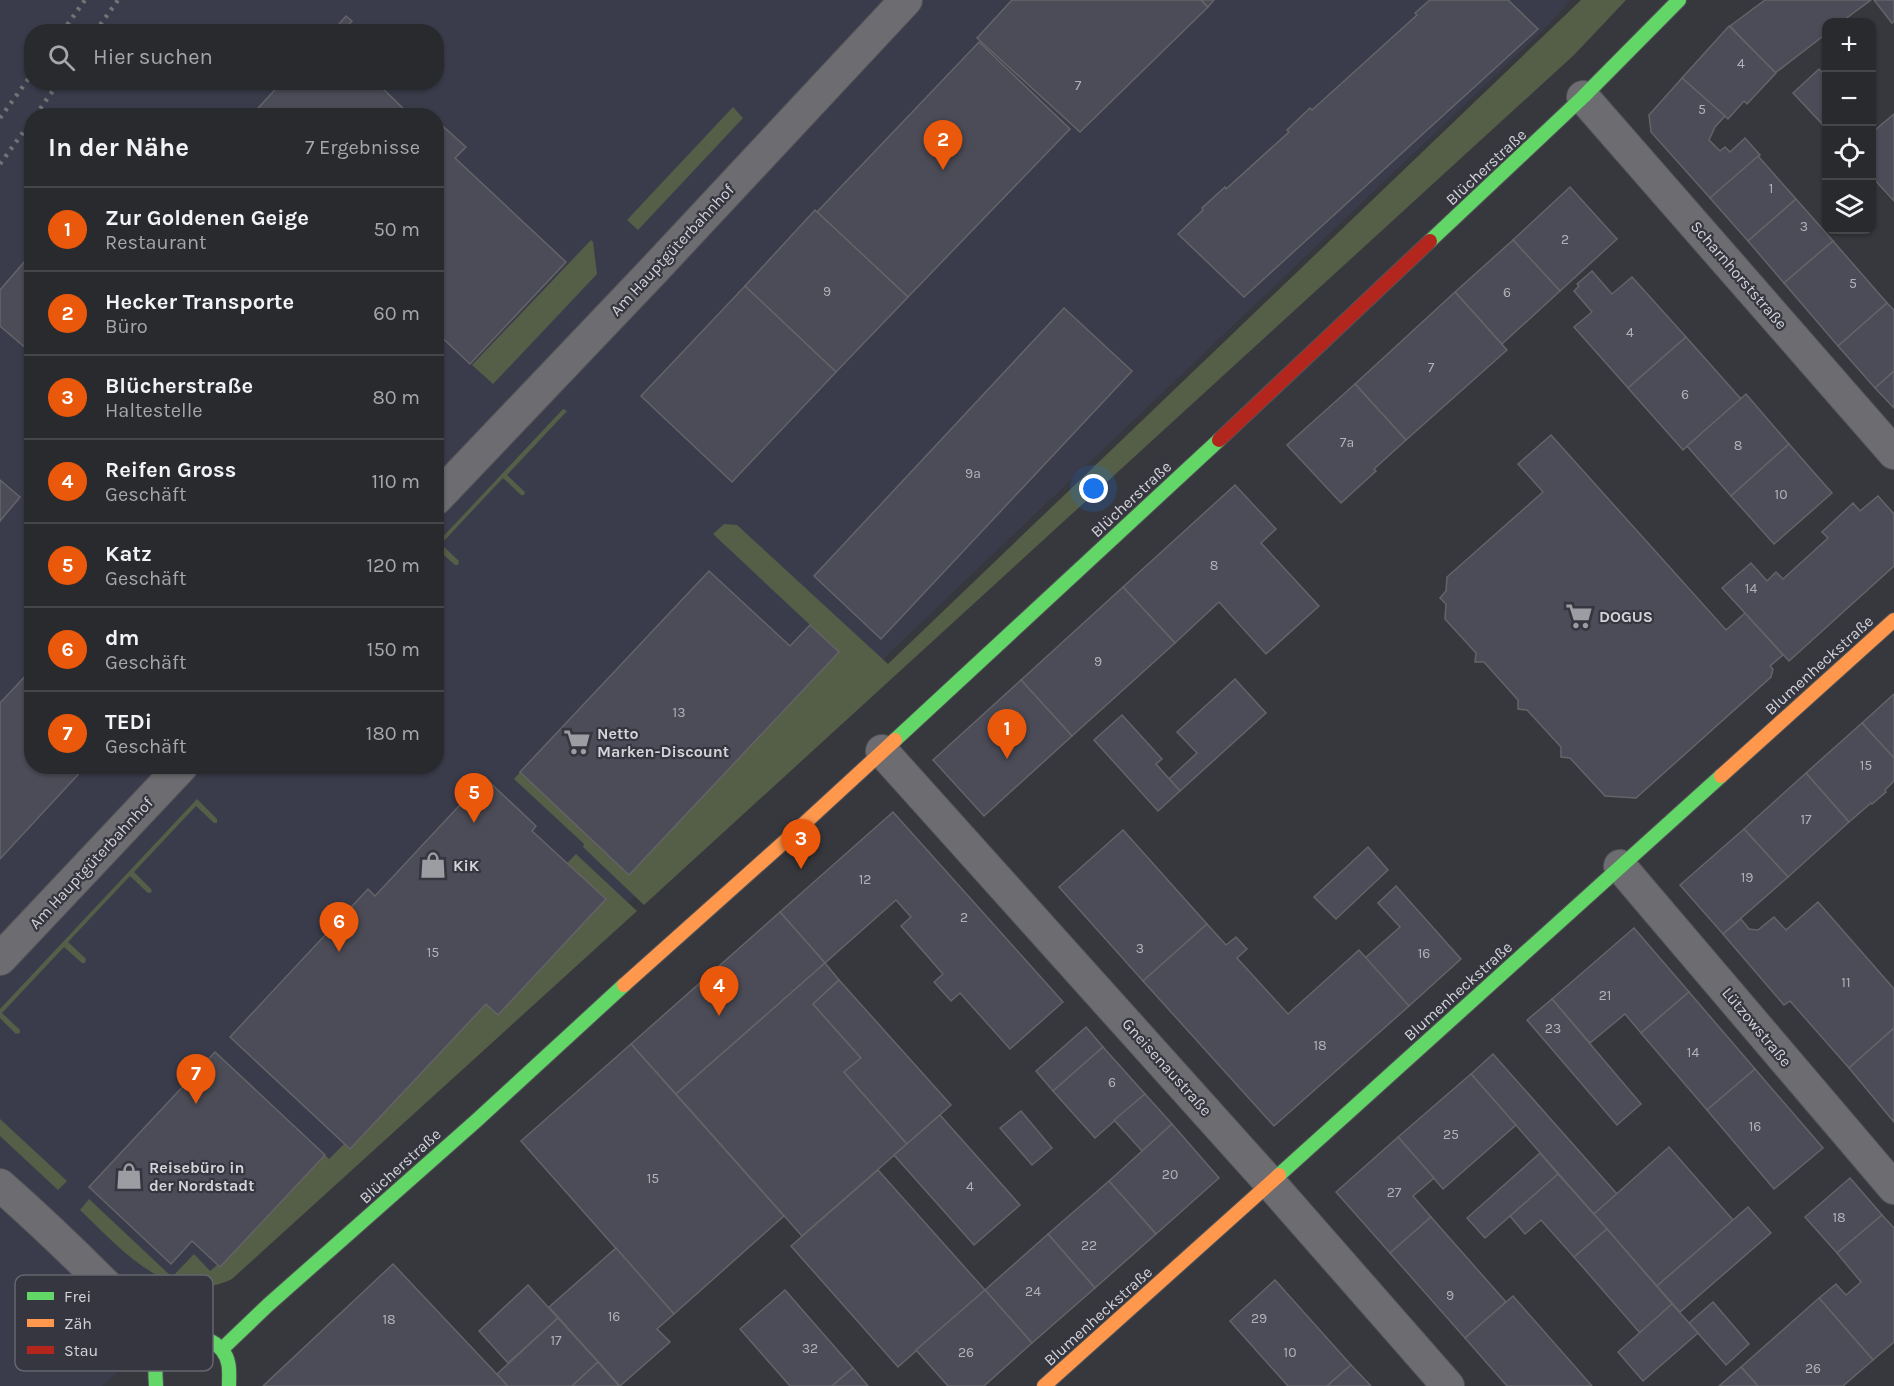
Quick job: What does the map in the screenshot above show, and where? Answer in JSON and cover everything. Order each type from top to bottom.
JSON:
[{"type":"main road","name":"Blücherstraße","points":[[222,1349],[268,1305],[476,1121],[674,939],[783,843],[1223,436],[1583,98],[1679,0]]},
{"type":"main road","name":"Blumenheckstraße","points":[[1044,1386],[1271,1184],[1894,620]]},
{"type":"main road","points":[[213,1343],[222,1349],[229,1361],[231,1377],[229,1386]]},
{"type":"main road","points":[[154,1371],[156,1386]]},
{"type":"street","name":"Am Hauptgüterbahnhof","points":[[444,491],[906,0]]},
{"type":"street","name":"Scharnhorststraße","points":[[1583,98],[1894,453]]},
{"type":"street","name":"Gneisenaustraße","points":[[882,751],[1271,1184],[1448,1386]]},
{"type":"street","name":"Am Hauptgüterbahnhof","points":[[0,959],[174,774]]},
{"type":"street","name":"Lützowstraße","points":[[1620,866],[1894,1188]]},
{"type":"street","points":[[0,1185],[96,1275]]},
{"type":"shaded area","points":[[0,0],[1571,0],[1543,30],[501,1023],[213,1285],[213,1275],[15,1275],[15,1371],[118,1371],[102,1386],[0,1386]]},
{"type":"green space","points":[[1581,0],[1626,0],[1574,55],[644,905],[583,847],[584,844],[514,779],[520,772],[629,874],[839,652],[713,534],[724,524],[737,525],[888,664]]},
{"type":"green space","points":[[733,107],[743,118],[638,230],[627,220]]},
{"type":"green space","points":[[591,240],[597,274],[493,384],[472,365]]},
{"type":"green space","points":[[563,409],[567,411],[507,475],[525,492],[524,495],[521,495],[503,478],[444,541],[444,536]]},
{"type":"green space","points":[[444,547],[459,561],[458,565],[444,555]]},
{"type":"green space","points":[[197,799],[217,819],[217,823],[214,823],[196,806],[134,872],[152,892],[148,893],[130,876],[68,942],[86,959],[85,963],[82,963],[64,947],[2,1013],[20,1030],[20,1033],[16,1034],[0,1018],[0,1009]]},
{"type":"green space","points":[[576,854],[637,911],[232,1279],[213,1285],[213,1275],[174,1275],[194,1254],[210,1271],[217,1265],[220,1267],[325,1155],[329,1159],[344,1144],[350,1149],[486,1004],[498,1014],[606,899],[567,863]]},
{"type":"green space","points":[[0,1119],[67,1181],[58,1190],[0,1136]]},
{"type":"green space","points":[[89,1199],[170,1275],[158,1275],[148,1270],[112,1241],[80,1210]]},
{"type":"building","points":[[1012,0],[1201,0],[1208,7],[1080,132],[977,38]]},
{"type":"building","points":[[1201,0],[1214,0],[1208,7]]},
{"type":"building","points":[[1430,0],[1508,0],[1538,29],[1244,297],[1178,234],[1203,210],[1202,208],[1289,132],[1287,130],[1310,108],[1312,110],[1417,15],[1415,13]]},
{"type":"building","points":[[1765,0],[1871,0],[1846,18],[1822,18],[1822,37],[1775,73],[1730,26]]},
{"type":"building","points":[[1874,0],[1894,0],[1894,21],[1892,23]]},
{"type":"building","points":[[346,16],[352,21],[349,24],[339,24]]},
{"type":"building","points":[[1729,26],[1776,73],[1747,104],[1744,101],[1728,119],[1682,78]]},
{"type":"building","points":[[979,42],[1070,129],[908,297],[817,212]]},
{"type":"building","points":[[1819,69],[1822,72],[1822,124],[1793,93]]},
{"type":"building","points":[[1682,78],[1725,116],[1715,127],[1709,140],[1720,151],[1725,147],[1730,152],[1745,138],[1760,155],[1710,198],[1651,132],[1649,115]]},
{"type":"building","points":[[275,90],[384,90],[403,108],[258,108]]},
{"type":"building","points":[[1894,114],[1894,201],[1876,181],[1876,129]]},
{"type":"building","points":[[444,127],[466,147],[455,158],[566,262],[470,364],[444,340]]},
{"type":"building","points":[[1758,156],[1796,199],[1748,241],[1710,198]]},
{"type":"building","points":[[1570,187],[1617,239],[1560,291],[1513,240]]},
{"type":"building","points":[[1796,199],[1822,229],[1822,234],[1827,234],[1833,241],[1784,283],[1748,241]]},
{"type":"building","points":[[815,210],[908,297],[836,372],[745,286]]},
{"type":"building","points":[[1513,240],[1560,291],[1502,344],[1455,292]]},
{"type":"building","points":[[1833,241],[1887,303],[1838,346],[1784,283]]},
{"type":"building","points":[[24,262],[24,347],[0,326],[0,290]]},
{"type":"building","points":[[1592,271],[1612,294],[1632,277],[1686,337],[1628,388],[1574,327],[1592,312],[1574,291],[1579,286],[1577,284]]},
{"type":"building","points":[[745,286],[836,372],[732,482],[641,396]]},
{"type":"building","points":[[1455,292],[1507,350],[1406,440],[1355,384]]},
{"type":"building","points":[[1887,303],[1894,310],[1894,371],[1875,388],[1838,346]]},
{"type":"building","points":[[1064,308],[1132,371],[881,639],[814,576]]},
{"type":"building","points":[[1686,337],[1741,399],[1683,450],[1628,388]]},
{"type":"building","points":[[1894,371],[1894,408],[1875,388]]},
{"type":"building","points":[[1355,384],[1406,440],[1341,503],[1287,445]]},
{"type":"building","points":[[1746,394],[1789,444],[1731,496],[1687,446]]},
{"type":"building","name":"DOGUS","points":[[1551,435],[1726,630],[1745,613],[1783,655],[1770,666],[1773,669],[1771,677],[1636,798],[1605,796],[1570,758],[1561,757],[1561,747],[1527,710],[1518,709],[1518,700],[1484,662],[1475,662],[1476,653],[1445,619],[1446,604],[1440,598],[1446,591],[1447,577],[1543,492],[1518,464]]},
{"type":"building","points":[[1789,444],[1832,493],[1774,544],[1731,496]]},
{"type":"building","points":[[0,480],[20,497],[0,521]]},
{"type":"building","points":[[1235,485],[1276,529],[1261,543],[1319,606],[1266,654],[1219,602],[1175,643],[1123,587]]},
{"type":"building","points":[[1878,496],[1894,514],[1894,566],[1789,661],[1722,588],[1751,563],[1767,581],[1776,572],[1783,579],[1828,538],[1822,532],[1853,503],[1860,511]]},
{"type":"building","points":[[709,571],[790,646],[810,625],[839,652],[629,875],[520,772]]},
{"type":"building","points":[[1123,587],[1175,643],[1072,736],[1021,680]]},
{"type":"building","points":[[24,678],[24,774],[79,774],[0,859],[0,703]]},
{"type":"building","points":[[1235,679],[1266,713],[1180,791],[1169,779],[1197,753],[1177,732]]},
{"type":"building","points":[[1021,680],[1072,736],[984,816],[933,760]]},
{"type":"building","points":[[1894,694],[1894,758],[1862,723]]},
{"type":"building","points":[[1122,715],[1162,759],[1156,764],[1180,791],[1158,811],[1094,740]]},
{"type":"building","points":[[1862,723],[1894,758],[1894,781],[1885,790],[1886,792],[1849,822],[1806,773]]},
{"type":"building","points":[[1806,773],[1849,822],[1788,877],[1744,829]]},
{"type":"building","points":[[485,778],[536,826],[532,831],[606,899],[498,1015],[486,1004],[350,1149],[230,1037],[368,889],[375,896]]},
{"type":"building","points":[[893,812],[1063,1002],[1010,1049],[960,993],[951,1001],[934,982],[943,974],[901,926],[911,917],[896,900],[825,963],[780,912]]},
{"type":"building","points":[[1744,829],[1788,877],[1723,934],[1680,885]]},
{"type":"building","points":[[1123,830],[1207,924],[1143,981],[1059,887]]},
{"type":"building","points":[[1368,847],[1388,870],[1336,919],[1314,897]]},
{"type":"building","points":[[1396,886],[1461,959],[1409,1006],[1365,958],[1400,927],[1378,903]]},
{"type":"building","points":[[1818,902],[1894,989],[1894,1028],[1849,1068],[1790,1001],[1784,1005],[1723,934],[1741,919],[1749,929],[1758,930],[1774,917],[1786,930]]},
{"type":"building","points":[[780,912],[825,963],[676,1094],[631,1044]]},
{"type":"building","points":[[1207,924],[1226,945],[1236,937],[1247,949],[1237,958],[1288,1014],[1359,950],[1409,1006],[1274,1126],[1143,981]]},
{"type":"building","points":[[1634,928],[1689,992],[1641,1033],[1625,1014],[1590,1043],[1552,999]]},
{"type":"building","points":[[825,963],[839,980],[813,1004],[861,1058],[844,1072],[907,1144],[802,1236],[676,1094]]},
{"type":"building","points":[[839,980],[951,1105],[907,1144],[844,1072],[861,1058],[813,1004]]},
{"type":"building","points":[[1689,992],[1755,1069],[1707,1110],[1641,1033]]},
{"type":"building","points":[[1552,999],[1641,1104],[1617,1125],[1527,1020]]},
{"type":"building","points":[[1086,1027],[1103,1047],[1053,1091],[1036,1071]]},
{"type":"building","points":[[1894,1028],[1894,1122],[1849,1068]]},
{"type":"building","points":[[631,1044],[784,1216],[674,1314],[521,1141]]},
{"type":"building","points":[[1103,1047],[1145,1094],[1095,1138],[1053,1091]]},
{"type":"building","points":[[215,1052],[325,1155],[220,1267],[192,1241],[171,1264],[89,1187]]},
{"type":"building","points":[[1493,1054],[1617,1194],[1594,1214],[1471,1074]]},
{"type":"building","points":[[1755,1069],[1823,1148],[1774,1189],[1707,1110]]},
{"type":"building","points":[[1471,1074],[1516,1125],[1443,1189],[1398,1137]]},
{"type":"building","points":[[1145,1094],[1172,1124],[1142,1151],[1114,1120]]},
{"type":"building","points":[[1021,1111],[1052,1148],[1032,1165],[1000,1128]]},
{"type":"building","points":[[940,1115],[1020,1205],[974,1245],[894,1155]]},
{"type":"building","points":[[1172,1124],[1219,1178],[1156,1234],[1109,1181]]},
{"type":"building","points":[[1398,1137],[1434,1178],[1413,1196],[1431,1217],[1390,1253],[1336,1192]]},
{"type":"building","points":[[1669,1147],[1733,1220],[1657,1286],[1594,1214]]},
{"type":"building","points":[[1540,1153],[1558,1174],[1485,1238],[1467,1218]]},
{"type":"building","points":[[878,1170],[985,1290],[898,1367],[791,1246]]},
{"type":"building","points":[[1558,1174],[1607,1229],[1574,1257],[1541,1220],[1525,1234],[1510,1216]]},
{"type":"building","points":[[1850,1178],[1882,1215],[1837,1253],[1805,1217]]},
{"type":"building","points":[[1109,1181],[1156,1234],[1095,1288],[1048,1234]]},
{"type":"building","points":[[1748,1207],[1771,1233],[1680,1312],[1657,1286]]},
{"type":"building","points":[[1882,1215],[1894,1228],[1894,1342],[1873,1360],[1819,1298],[1836,1284],[1846,1295],[1861,1282],[1837,1253]]},
{"type":"building","points":[[1431,1217],[1506,1302],[1465,1338],[1390,1253]]},
{"type":"building","points":[[1607,1229],[1672,1304],[1640,1333],[1574,1257]]},
{"type":"building","points":[[1048,1234],[1095,1288],[1032,1343],[985,1290]]},
{"type":"building","points":[[616,1248],[674,1314],[657,1329],[670,1342],[620,1386],[549,1307]]},
{"type":"building","points":[[393,1264],[508,1386],[263,1386]]},
{"type":"building","points":[[1275,1280],[1351,1365],[1327,1386],[1288,1386],[1230,1321]]},
{"type":"building","points":[[528,1285],[558,1318],[508,1363],[479,1331]]},
{"type":"building","points":[[785,1290],[853,1368],[832,1386],[790,1386],[740,1329]]},
{"type":"building","points":[[985,1290],[1032,1343],[984,1386],[948,1386],[916,1350]]},
{"type":"building","points":[[1513,1296],[1592,1386],[1507,1386],[1465,1338]]},
{"type":"building","points":[[1819,1298],[1873,1360],[1843,1386],[1758,1386],[1741,1367]]},
{"type":"building","points":[[1713,1302],[1749,1344],[1726,1365],[1689,1323]]},
{"type":"building","points":[[1672,1304],[1698,1333],[1643,1381],[1618,1352]]},
{"type":"building","points":[[558,1318],[598,1362],[572,1386],[508,1386],[497,1374]]},
{"type":"building","points":[[598,1362],[619,1386],[572,1386]]},
{"type":"building","points":[[1351,1365],[1371,1386],[1327,1386]]},
{"type":"building","points":[[1741,1367],[1758,1386],[1719,1386]]},
{"type":"building","points":[[853,1368],[868,1386],[832,1386]]},
{"type":"railway","points":[[68,24],[85,0]]},
{"type":"railway","points":[[101,24],[118,0]]},
{"type":"railway","points":[[0,118],[24,85]]},
{"type":"railway","points":[[41,108],[53,90]]},
{"type":"railway","points":[[0,164],[24,131]]},
{"type":"traffic: fast","points":[[1430,241],[1583,97],[1679,0]]},
{"type":"traffic: fast","points":[[895,740],[1219,440]]},
{"type":"traffic: fast","points":[[1279,1175],[1721,776]]},
{"type":"traffic: fast","points":[[222,1349],[624,985]]},
{"type":"traffic: fast","points":[[213,1342],[227,1358],[229,1386]]},
{"type":"traffic: fast","points":[[156,1371],[156,1386]]},
{"type":"traffic: slow","points":[[1721,776],[1894,620]]},
{"type":"traffic: slow","points":[[624,985],[895,740]]},
{"type":"traffic: slow","points":[[1044,1386],[1279,1175]]},
{"type":"traffic: jam","points":[[1219,440],[1430,241]]},
{"type":"place","name":"Hecker Transporte","points":[[943,170]]},
{"type":"place","name":"DOGUS","points":[[1579,616]]},
{"type":"place","name":"Netto Marken-Discount","points":[[577,742]]},
{"type":"place","name":"Zur Goldenen Geige","points":[[1007,759]]},
{"type":"place","name":"Katz","points":[[474,823]]},
{"type":"place","name":"KiK","points":[[433,865]]},
{"type":"place","name":"Blücherstraße","points":[[801,869]]},
{"type":"place","name":"dm","points":[[339,952]]},
{"type":"place","name":"Reifen Gross","points":[[719,1016]]},
{"type":"place","name":"TEDi","points":[[196,1104]]},
{"type":"place","name":"Reisebüro in der Nordstadt","points":[[129,1176]]}]
